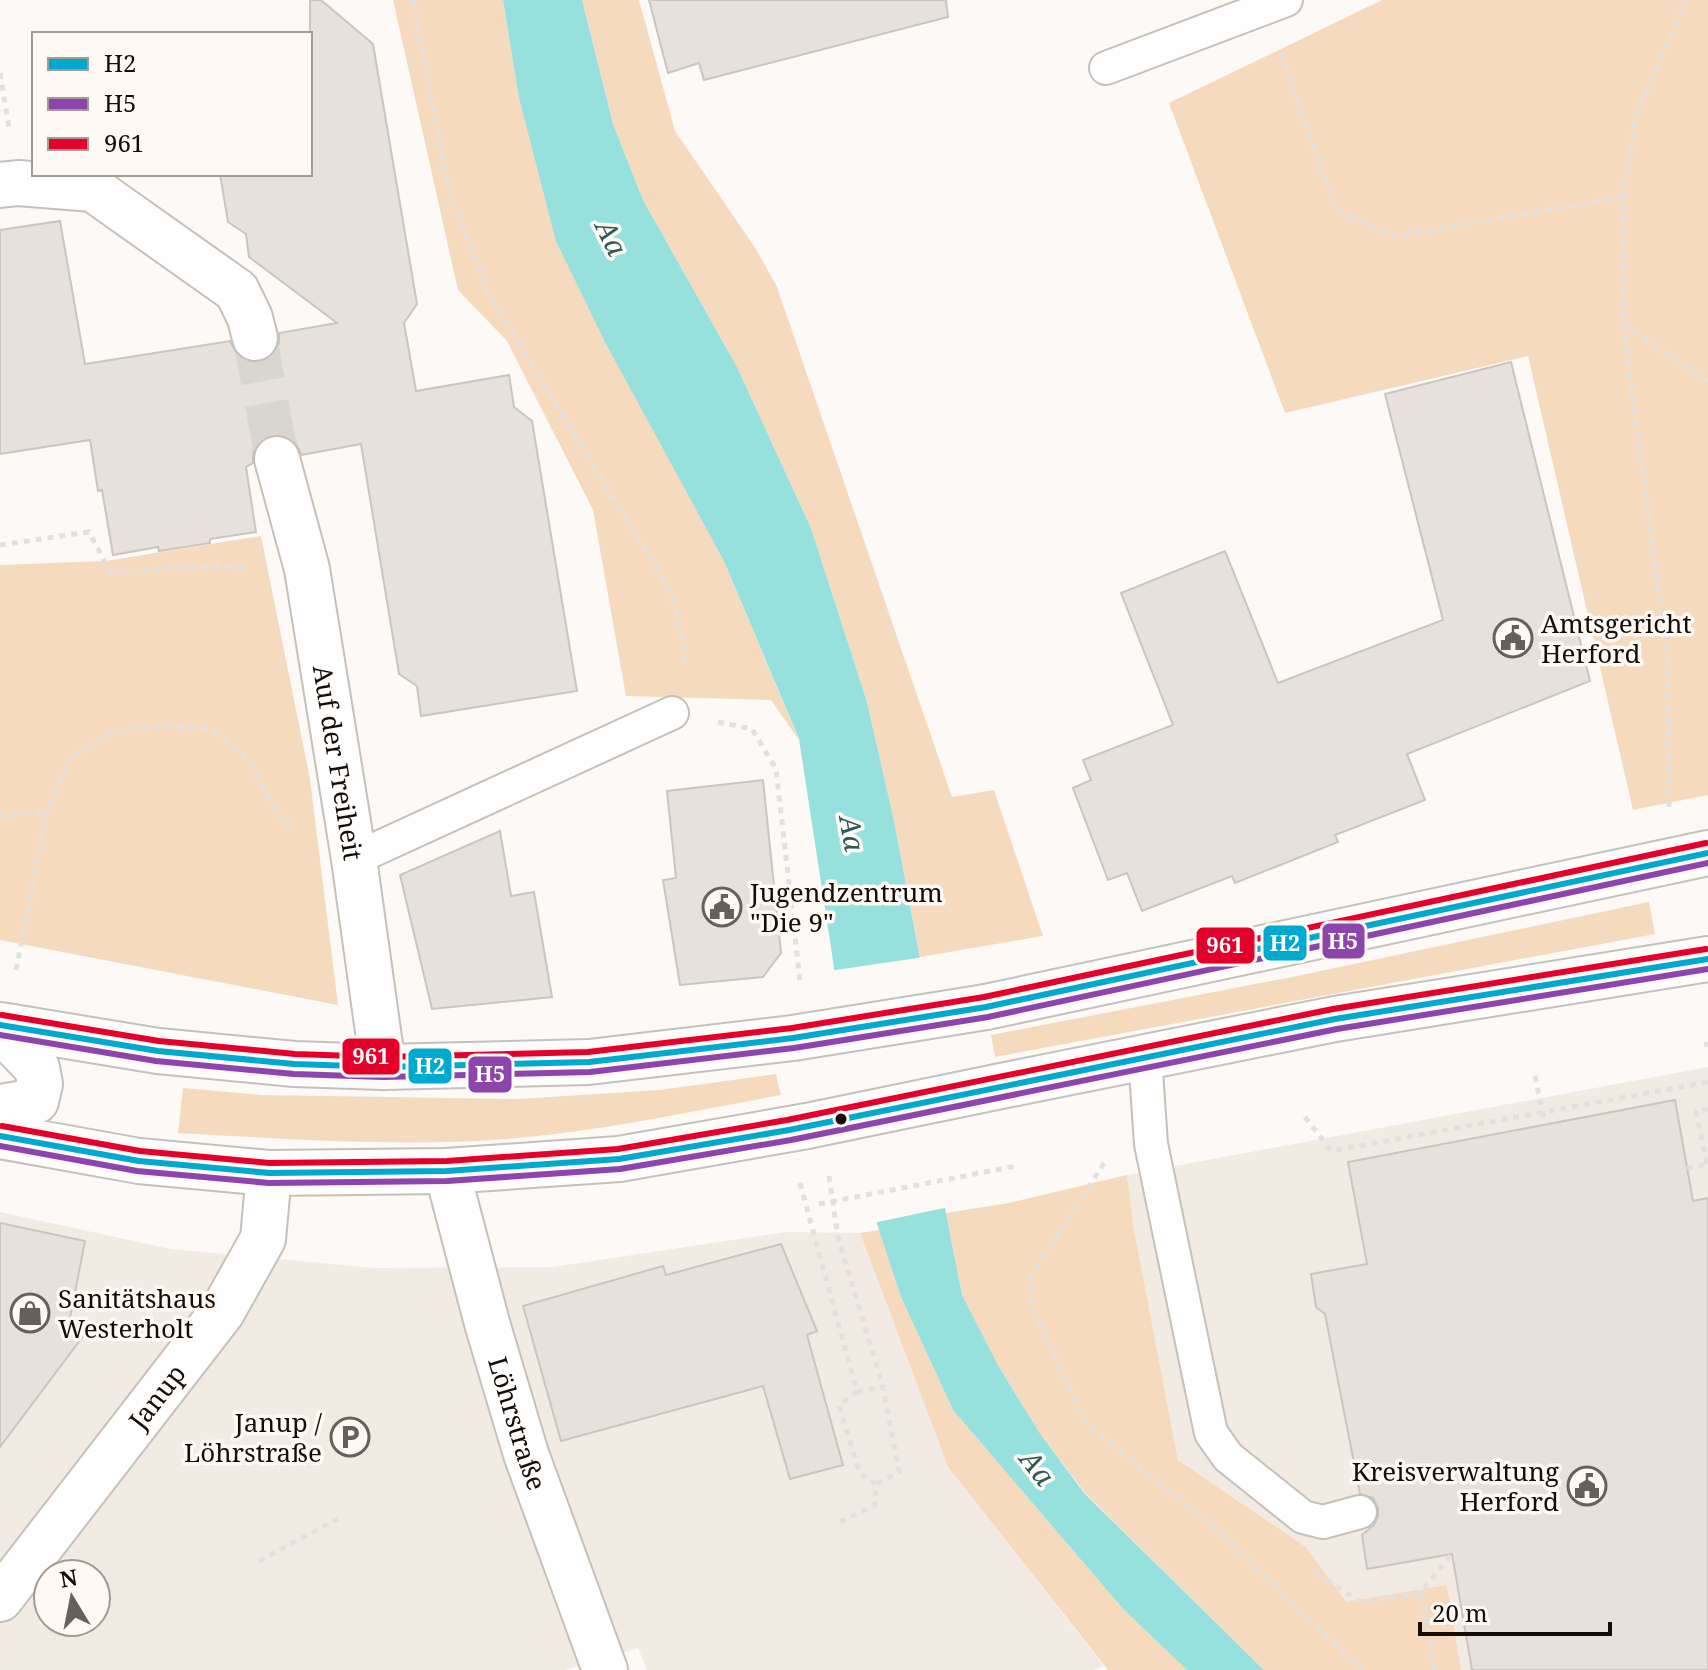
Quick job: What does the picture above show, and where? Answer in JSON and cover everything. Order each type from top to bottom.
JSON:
[{"type":"main road","points":[[0,185],[18,183],[93,189],[237,291],[250,318],[255,338]]},
{"type":"main road","name":"Auf der Freiheit","points":[[277,459],[307,569],[354,859],[383,1067]]},
{"type":"main road","points":[[6,1026],[158,1051],[294,1064],[383,1067],[589,1062],[793,1038],[986,1007],[1708,853]]},
{"type":"main road","points":[[0,1136],[139,1161],[269,1173],[447,1171],[619,1159],[798,1128],[1335,1019],[1708,959]]},
{"type":"main road","points":[[0,1107],[36,1101],[40,1084],[37,1068],[15,1045],[6,1026]]},
{"type":"main road","name":"Löhrstraße","points":[[447,1171],[526,1454],[605,1670]]},
{"type":"main road","name":"Janup","points":[[0,1599],[222,1312],[263,1239],[269,1173]]},
{"type":"lane","points":[[1106,68],[1277,4]]},
{"type":"lane","points":[[354,859],[672,713]]},
{"type":"lane","points":[[1145,1057],[1151,1144],[1211,1433],[1228,1457],[1303,1517],[1323,1522],[1360,1512]]},
{"type":"path","points":[[413,0],[448,188],[489,295],[671,592],[685,649],[672,713],[752,729],[776,769],[777,780]]},
{"type":"path","points":[[1669,816],[1668,664],[1623,324],[1623,197],[1636,115],[1686,0]]},
{"type":"path","points":[[1277,4],[1285,67],[1336,211],[1395,236],[1623,197]]},
{"type":"path","points":[[1623,324],[1708,380]]},
{"type":"path","points":[[0,545],[89,532],[111,573],[226,565],[257,572],[307,569]]},
{"type":"path","points":[[15,975],[47,811],[71,756],[114,732],[165,725],[210,729],[247,758],[272,805],[297,838],[354,859]]},
{"type":"path","points":[[0,816],[47,811]]},
{"type":"path","points":[[1535,1076],[1545,1124]]},
{"type":"path","points":[[1305,1117],[1331,1151],[1708,1082]]},
{"type":"path","points":[[1687,1168],[1708,1166],[1696,1111],[1708,1109]]},
{"type":"path","points":[[798,1128],[806,1207],[857,1392]]},
{"type":"path","points":[[1111,1151],[1031,1277],[1032,1306],[1087,1425],[1212,1525],[1361,1670]]},
{"type":"path","points":[[819,1204],[1016,1166]]},
{"type":"path","points":[[840,1522],[875,1505],[876,1484],[860,1474],[839,1405],[857,1392],[883,1387]]},
{"type":"path","points":[[259,1561],[341,1517]]},
{"type":"path","points":[[1435,1670],[1421,1592],[1452,1554]]},
{"type":"shaded area","points":[[393,0],[503,0],[519,98],[685,487],[724,561],[799,740],[771,700],[626,696],[593,510],[507,341],[458,290]]},
{"type":"shaded area","points":[[582,0],[639,0],[675,131],[756,249],[777,287],[952,797],[994,790],[1043,936],[920,957],[867,702],[811,528],[737,367],[643,200],[613,124]]},
{"type":"shaded area","points":[[1382,0],[1708,0],[1708,795],[1633,810],[1528,356],[1285,413],[1169,103]]},
{"type":"shaded area","points":[[261,536],[310,779],[338,1005],[0,940],[0,565],[106,561]]},
{"type":"shaded area","points":[[1649,902],[1655,934],[995,1057],[991,1035],[1292,977]]},
{"type":"shaded area","points":[[1708,1067],[1708,1670],[1461,1670],[1447,1585],[1346,1603],[1306,1547],[1178,1460],[1133,1224],[1127,1175]]},
{"type":"shaded area","points":[[776,1074],[781,1095],[551,1135],[476,1141],[391,1142],[178,1133],[183,1088],[262,1095],[518,1099],[660,1090]]},
{"type":"shaded area","points":[[1127,1175],[1133,1224],[1178,1460],[1306,1547],[1346,1602],[1447,1585],[1461,1670],[1264,1670],[1085,1493],[1039,1432],[999,1367],[962,1295],[946,1213],[1009,1203]]},
{"type":"shaded area","points":[[0,1212],[171,1249],[375,1268],[553,1267],[786,1232],[860,1233],[948,1467],[1104,1666],[1093,1670],[647,1670],[638,1648],[564,1670],[0,1670]]},
{"type":"shaded area","points":[[880,1230],[901,1297],[953,1410],[1124,1610],[1187,1670],[1108,1670],[948,1467],[860,1233]]},
{"type":"water","name":"Aa","points":[[503,0],[582,0],[613,124],[643,200],[737,367],[811,528],[867,702],[894,821],[920,958],[937,1167],[962,1295],[999,1367],[1039,1432],[1084,1493],[1264,1670],[1187,1670],[1124,1610],[953,1410],[901,1297],[870,1202],[799,739],[724,561],[605,342],[556,241],[519,98]]},
{"type":"pier","points":[[924,957],[941,1167],[949,1207],[873,1223],[866,1203],[829,971]]},
{"type":"building","points":[[310,0],[321,0],[373,44],[417,304],[404,323],[416,391],[509,375],[514,407],[532,421],[577,691],[421,716],[417,686],[399,674],[361,444],[302,455],[294,441],[283,435],[270,435],[259,442],[253,452],[253,463],[246,467],[256,532],[210,539],[210,543],[159,551],[158,547],[113,555],[90,440],[0,454],[0,230],[60,221],[85,364],[230,341],[238,356],[249,362],[260,362],[273,355],[279,344],[279,333],[337,323],[249,257],[246,234],[228,222],[220,176],[312,176]]},
{"type":"building","points":[[649,0],[946,0],[948,17],[704,80],[699,63],[668,73]]},
{"type":"building","name":"Amtsgericht Herford","points":[[1511,362],[1590,681],[1407,754],[1425,800],[1335,835],[1338,842],[1235,883],[1232,876],[1142,911],[1127,873],[1108,880],[1073,788],[1091,780],[1083,760],[1173,725],[1121,593],[1225,551],[1278,683],[1443,620],[1385,394]]},
{"type":"building","name":"Jugendzentrum \"Die 9\"","points":[[763,780],[781,953],[763,977],[680,985],[663,880],[676,878],[667,791]]},
{"type":"building","points":[[500,831],[511,896],[534,892],[552,997],[432,1009],[400,875]]},
{"type":"building","points":[[1675,1100],[1693,1201],[1708,1198],[1708,1670],[1472,1670],[1452,1554],[1367,1569],[1362,1535],[1374,1525],[1378,1508],[1373,1498],[1360,1494],[1325,1314],[1316,1307],[1311,1274],[1367,1264],[1348,1162]]},
{"type":"building","points":[[0,1223],[85,1241],[69,1323],[84,1335],[0,1447]]},
{"type":"building","points":[[781,1244],[817,1331],[807,1335],[843,1465],[790,1479],[763,1386],[561,1441],[523,1306],[663,1266],[666,1275]]},
{"type":"tunnel","points":[[255,338],[277,459]]},
{"type":"transit line","name":"961","points":[[2,1015],[159,1041],[295,1054],[383,1057],[588,1052],[792,1028],[984,997],[1706,843]]},
{"type":"transit line","name":"H2","points":[[0,1025],[158,1051],[294,1064],[383,1067],[589,1062],[793,1038],[986,1007],[1708,853]]},
{"type":"transit line","name":"H5","points":[[0,1035],[156,1061],[294,1074],[383,1077],[590,1072],[794,1048],[988,1017],[1708,863]]},
{"type":"transit line","name":"961","points":[[2,1126],[140,1151],[269,1163],[447,1161],[618,1149],[787,1120],[1333,1009],[1706,949]]},
{"type":"transit line","name":"H2","points":[[0,1136],[139,1161],[269,1173],[447,1171],[619,1159],[789,1130],[1335,1019],[1708,959]]},
{"type":"transit line","name":"H5","points":[[0,1146],[137,1171],[269,1183],[447,1181],[620,1169],[791,1140],[1337,1029],[1708,969]]},
{"type":"place","name":"Amtsgericht Herford","points":[[1513,638]]},
{"type":"place","name":"Jugendzentrum \"Die 9\"","points":[[722,907]]},
{"type":"place","name":"Sanitätshaus Westerholt","points":[[30,1313]]},
{"type":"place","name":"Janup / Löhrstraße","points":[[350,1437]]},
{"type":"place","name":"Kreisverwaltung Herford","points":[[1587,1486]]}]
